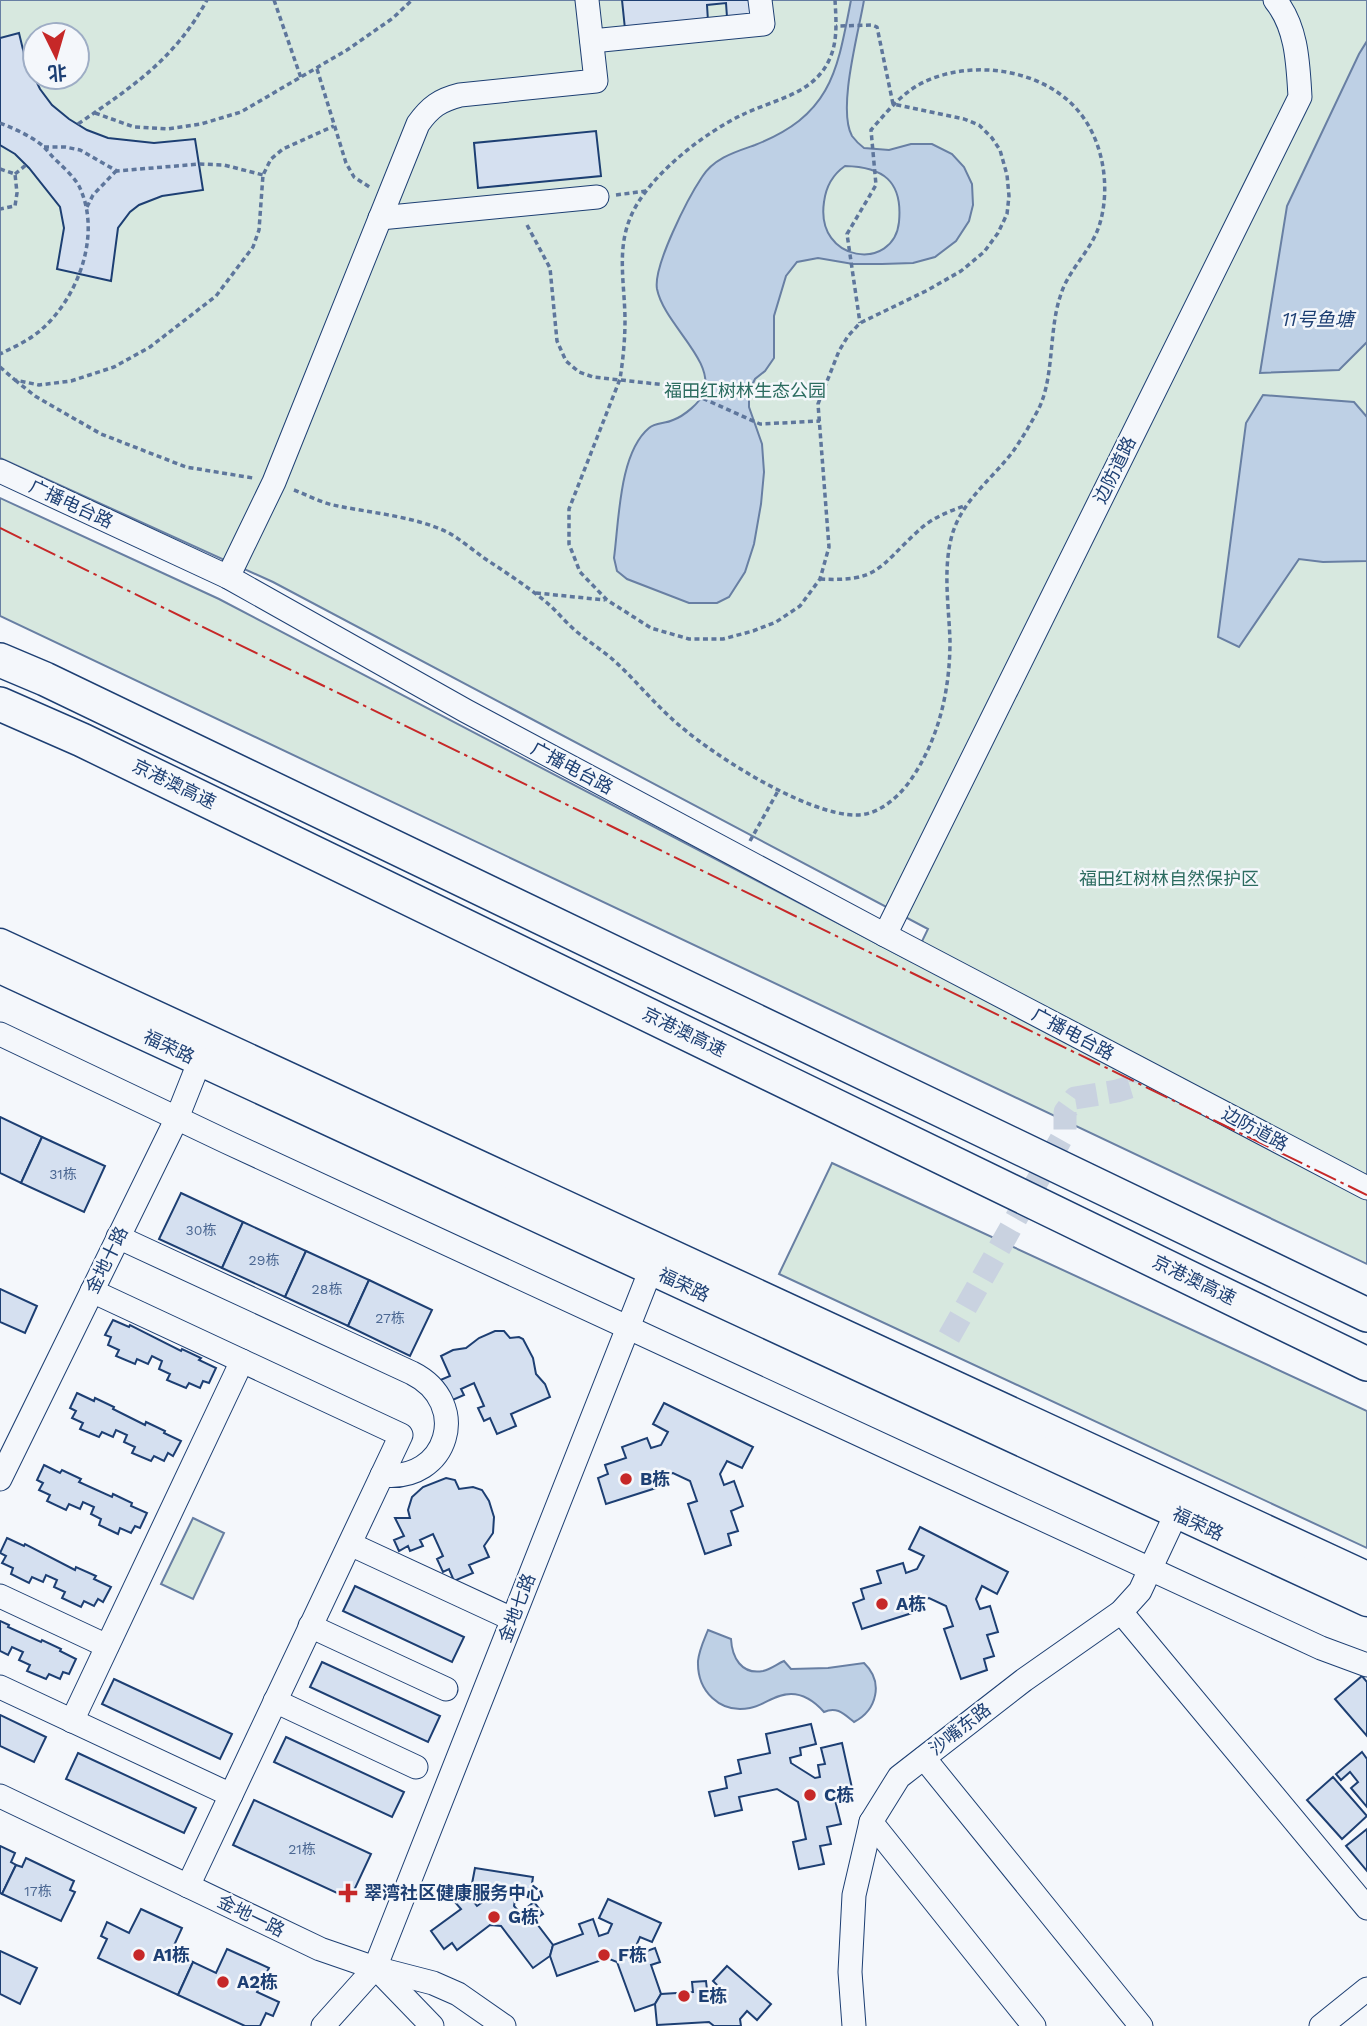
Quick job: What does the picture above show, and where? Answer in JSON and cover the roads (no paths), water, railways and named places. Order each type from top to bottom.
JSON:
[{"type":"highway","points":[[0,660],[58,685],[1367,1315]]},
{"type":"highway","name":"京港澳高速","points":[[0,705],[82,740],[1367,1364]]},
{"type":"main road","name":"福荣路","points":[[0,943],[204,1051]]},
{"type":"main road","name":"福荣路","points":[[0,969],[204,1051],[655,1259],[1181,1503],[1367,1602]]},
{"type":"main road","name":"福荣路","points":[[1181,1503],[1367,1576]]},
{"type":"street","points":[[228,578],[274,482],[418,124],[428,110],[442,99],[596,81],[587,0]]},
{"type":"street","points":[[592,41],[763,24],[760,0]]},
{"type":"street","name":"边防道路","points":[[884,935],[1300,97],[1298,58],[1292,34],[1275,0]]},
{"type":"street","points":[[380,218],[597,197]]},
{"type":"street","name":"广播电台路","points":[[0,471],[228,578],[466,711],[1142,1070]]},
{"type":"street","points":[[0,1034],[1321,1648],[1367,1665]]},
{"type":"street","name":"金地十路","points":[[0,1479],[177,1118],[204,1051]]},
{"type":"street","name":"边防道路","points":[[1142,1070],[1367,1188]]},
{"type":"street","points":[[118,1237],[412,1373],[431,1385],[443,1403],[446,1414],[445,1437],[441,1447],[426,1465],[416,1471],[405,1475],[382,1475]]},
{"type":"street","name":"金地七路","points":[[375,1968],[655,1259]]},
{"type":"street","points":[[92,1291],[401,1435],[188,1886]]},
{"type":"street","points":[[72,1721],[242,1361]]},
{"type":"street","name":"沙嘴东路","points":[[854,2026],[850,1972],[854,1895],[872,1822],[899,1777],[1024,1680],[1121,1612],[1140,1591],[1181,1503]]},
{"type":"street","points":[[349,1544],[512,1619]]},
{"type":"street","points":[[0,1596],[107,1646]]},
{"type":"street","points":[[1121,1612],[1367,1908]]},
{"type":"street","points":[[310,1626],[446,1689]]},
{"type":"street","points":[[0,1687],[231,1795]]},
{"type":"street","points":[[275,1702],[416,1767]]},
{"type":"street","points":[[924,1758],[1141,2026]]},
{"type":"street","name":"金地一路","points":[[0,1796],[320,1949],[375,1968],[433,1983],[458,1994],[504,2026]]},
{"type":"street","points":[[872,1822],[1034,2026]]},
{"type":"street","points":[[323,2026],[375,1968],[432,2026]]},
{"type":"street","points":[[1321,2026],[1367,1989]]},
{"type":"water","points":[[851,0],[864,0],[848,89],[848,124],[852,136],[864,148],[889,150],[911,144],[932,144],[952,154],[964,167],[972,184],[973,205],[969,221],[956,241],[935,257],[913,263],[882,264],[853,264],[818,258],[797,262],[786,276],[774,316],[774,358],[755,379],[749,392],[749,407],[762,444],[764,472],[754,544],[745,572],[729,597],[717,603],[689,603],[627,579],[617,571],[614,558],[622,488],[626,470],[639,439],[651,426],[670,421],[687,412],[704,392],[702,367],[661,302],[657,289],[660,265],[681,216],[707,170],[726,156],[780,133],[800,120],[815,105],[835,70]],"holes":[[[845,166],[870,169],[887,179],[893,186],[899,208],[899,222],[894,238],[884,249],[871,254],[856,254],[842,248],[831,238],[824,222],[824,202],[830,181]]]},
{"type":"water","name":"11号鱼塘","points":[[1367,41],[1367,342],[1339,370],[1260,373],[1287,206]]},
{"type":"water","points":[[1263,395],[1354,402],[1367,417],[1367,561],[1323,562],[1299,559],[1239,647],[1218,637],[1246,423]]},
{"type":"water","points":[[708,1630],[731,1639],[733,1652],[739,1663],[755,1672],[769,1669],[784,1661],[791,1669],[864,1663],[870,1670],[876,1687],[873,1703],[862,1717],[854,1722],[837,1710],[824,1712],[817,1705],[796,1694],[785,1694],[750,1708],[739,1709],[720,1704],[706,1691],[699,1672],[699,1653]]},
{"type":"tunnel","points":[[949,1337],[1065,1132],[1065,1112],[1075,1098],[1140,1084],[1142,1070]]},
{"type":"place","name":"B栋","points":[[626,1479]]},
{"type":"place","name":"A栋","points":[[882,1604]]},
{"type":"place","name":"C栋","points":[[810,1795]]},
{"type":"place","name":"翠湾社区健康服务中心","points":[[348,1893]]},
{"type":"place","name":"G栋","points":[[494,1917]]},
{"type":"place","name":"A1栋","points":[[139,1955]]},
{"type":"place","name":"F栋","points":[[604,1955]]},
{"type":"place","name":"A2栋","points":[[223,1982]]},
{"type":"place","name":"E栋","points":[[684,1996]]},
{"type":"park label","name":"福田红树林生态公园","points":[[745,391]]},
{"type":"park label","name":"福田红树林自然保护区","points":[[1169,879]]}]
